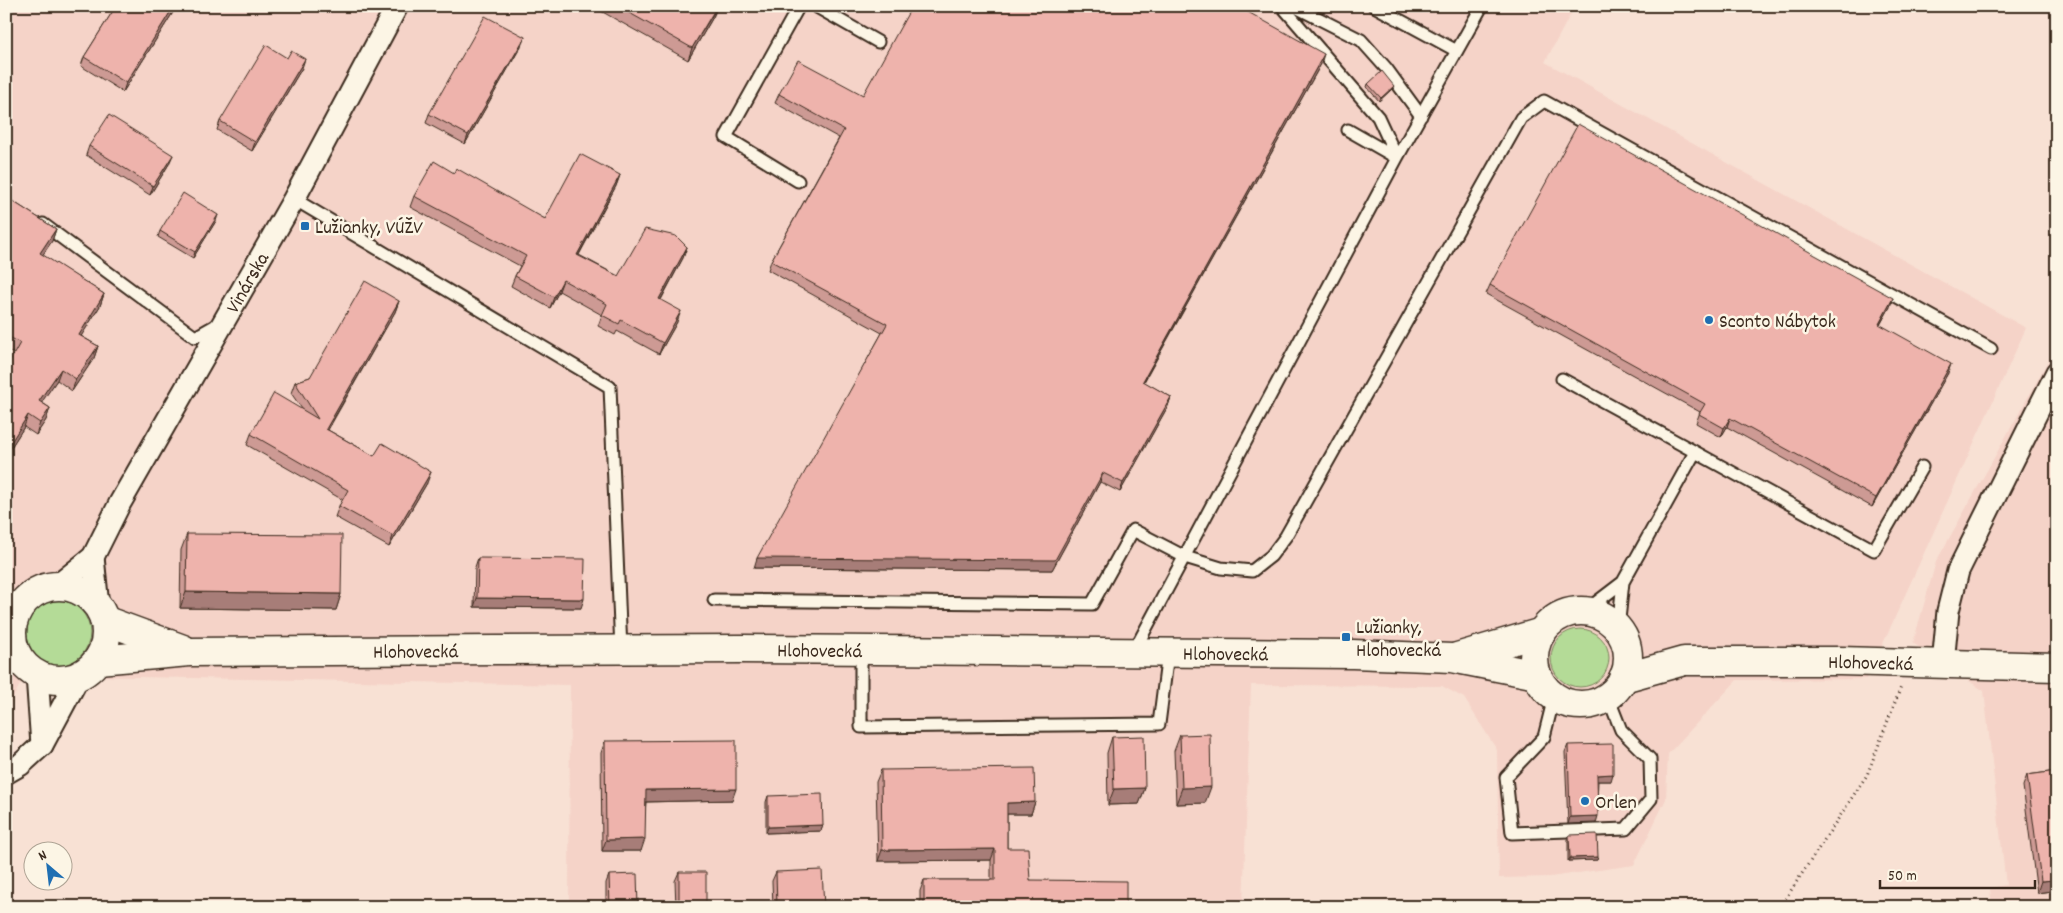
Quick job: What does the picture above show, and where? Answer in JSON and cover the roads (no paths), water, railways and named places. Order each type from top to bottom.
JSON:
[{"type":"main road","points":[[65,586],[80,591],[87,595],[101,613],[106,641],[88,668],[58,680],[20,663],[14,649],[11,614],[38,591],[65,586]]},
{"type":"main road","name":"Hlohovecká","points":[[1684,661],[1621,635],[1603,617],[1585,612],[1568,613],[1553,620],[1542,632],[1534,650],[1534,663],[1537,675],[1547,691],[1554,697],[1575,705],[1598,702],[1615,688],[1684,661],[1910,663],[2057,667]]},
{"type":"main road","name":"Hlohovecká","points":[[101,613],[189,652]]},
{"type":"main road","name":"Hlohovecká","points":[[1452,658],[1542,632]]},
{"type":"main road","points":[[1615,688],[1628,658],[1621,635]]},
{"type":"main road","name":"Hlohovecká","points":[[88,668],[189,652],[861,650],[1353,654],[1452,658],[1537,675]]},
{"type":"street","name":"Vinárska","points":[[57,586],[93,557],[120,503],[294,199],[397,6]]},
{"type":"street","points":[[1943,664],[1948,612],[1958,571],[2057,372]]},
{"type":"street","points":[[93,557],[101,613]]},
{"type":"street","points":[[20,663],[42,745]]},
{"type":"street","points":[[6,773],[20,765],[42,745],[88,668]]},
{"type":"lane","points":[[798,181],[726,136],[799,6]]},
{"type":"lane","points":[[815,6],[878,42]]},
{"type":"lane","points":[[1282,6],[1378,117],[1397,158]]},
{"type":"lane","points":[[1294,6],[1361,40],[1392,75],[1421,116]]},
{"type":"lane","points":[[1375,6],[1457,51]]},
{"type":"lane","points":[[1133,653],[1397,158],[1482,6]]},
{"type":"lane","points":[[714,600],[1092,604],[1133,530],[1185,557],[1220,568],[1252,571],[1271,556],[1286,536],[1521,118],[1544,101],[1991,349]]},
{"type":"lane","points":[[1348,130],[1397,158]]},
{"type":"lane","points":[[294,199],[610,387],[621,650]]},
{"type":"lane","points":[[30,215],[194,337],[222,322]]},
{"type":"lane","points":[[1562,380],[1874,550],[1922,467]]},
{"type":"lane","points":[[1585,612],[1622,582],[1695,452]]},
{"type":"lane","points":[[1621,635],[1622,582]]},
{"type":"lane","points":[[861,650],[861,727],[1159,724],[1168,653]]},
{"type":"lane","points":[[1554,697],[1544,737],[1506,777],[1512,833],[1626,829],[1651,799],[1650,759],[1621,730],[1615,688]]},
{"type":"place","name":"Lužianky, VÚŽV","points":[[305,226]]},
{"type":"place","name":"Sconto Nábytok","points":[[1709,320]]},
{"type":"place","name":"Lužianky, Hlohovecká","points":[[1346,637]]},
{"type":"place","name":"Orlen","points":[[1585,801]]}]
